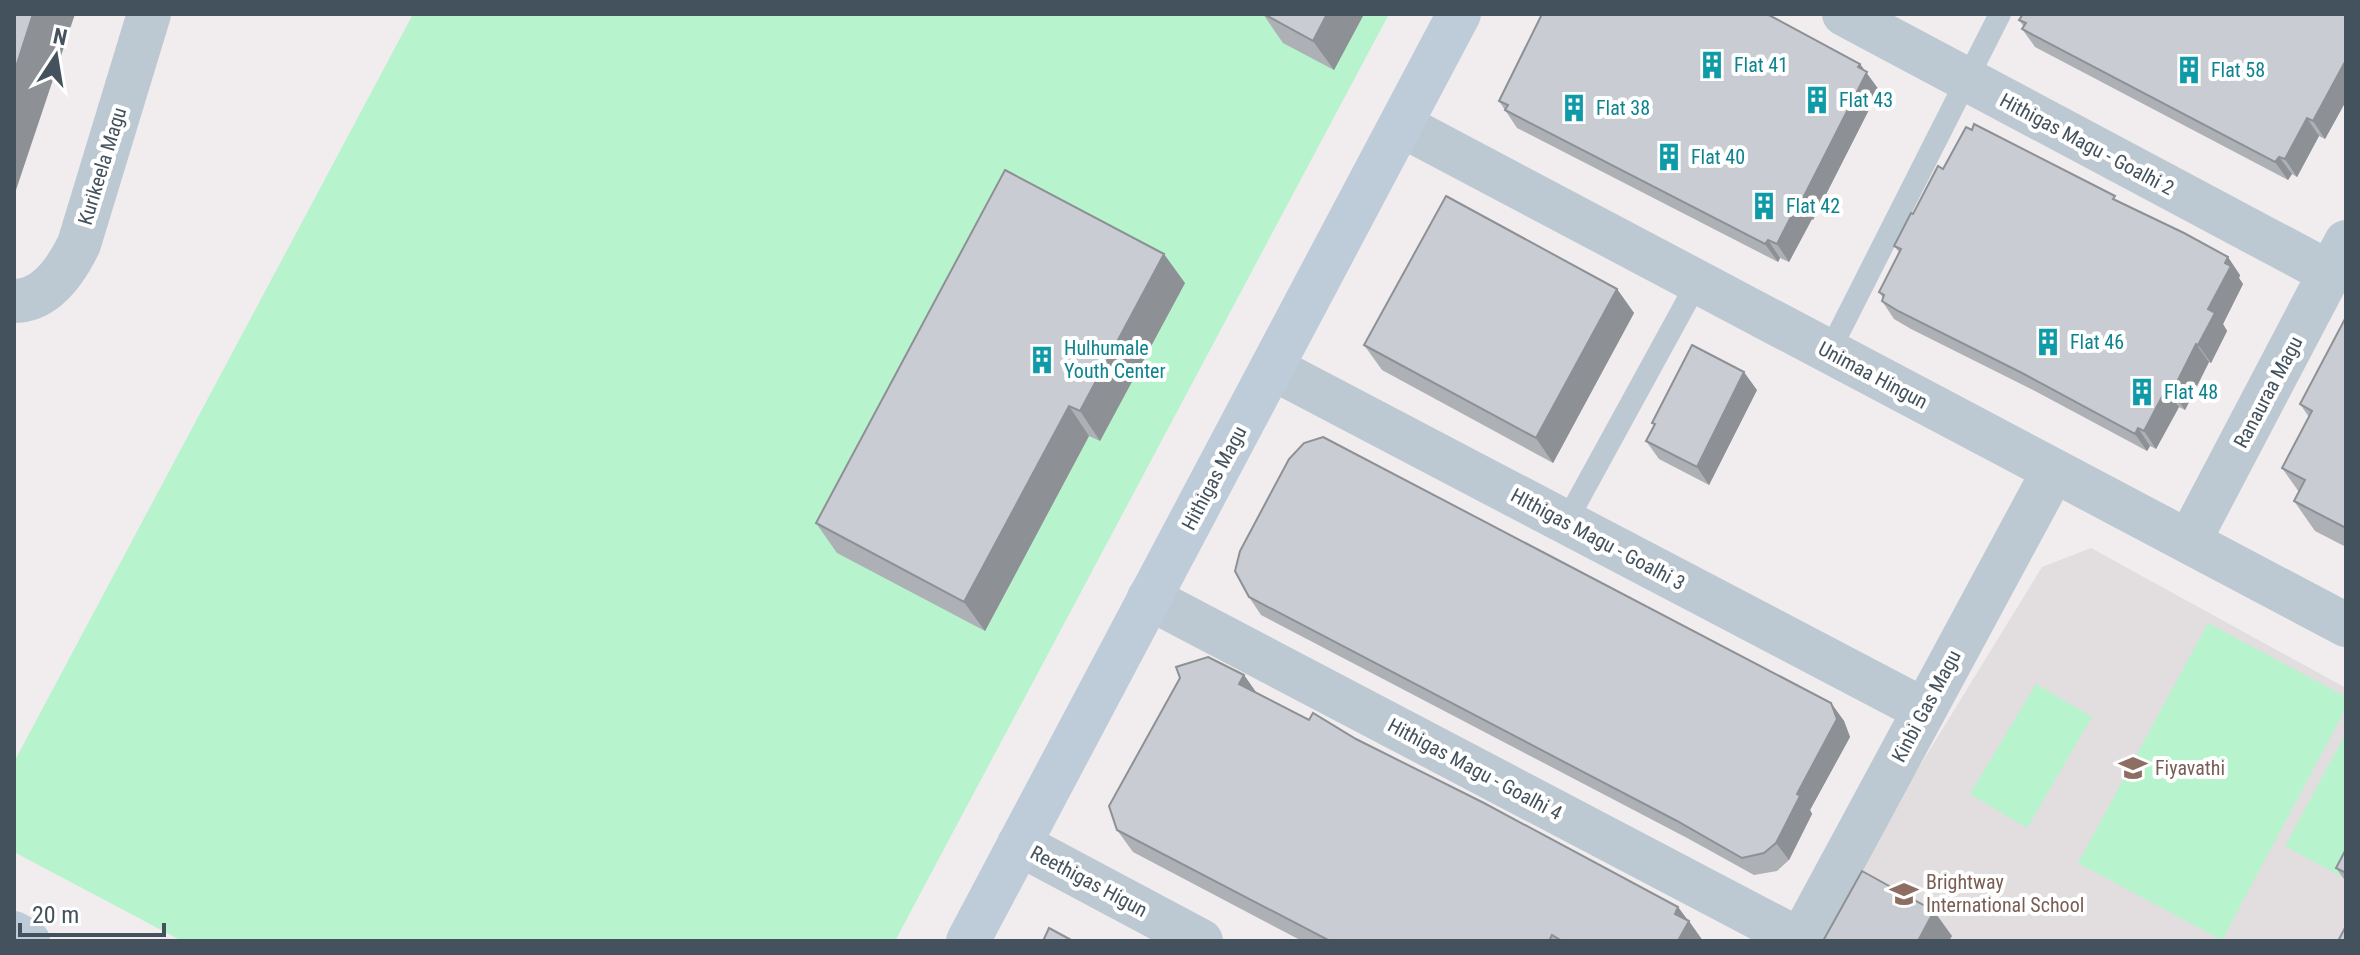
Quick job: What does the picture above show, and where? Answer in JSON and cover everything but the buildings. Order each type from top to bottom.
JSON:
[{"type":"street","name":"Kurikeela Magu","points":[[22,301],[49,287],[68,266],[79,244],[149,14]]},
{"type":"street","name":"Hithigas Magu","points":[[968,941],[1459,14]]},
{"type":"street","name":"Hithigas Magu - Goalhi 2","points":[[1844,14],[1966,81],[2338,258]]},
{"type":"street","name":"Unimaa Hingun","points":[[1401,125],[2346,625]]},
{"type":"street","name":"Ranauraa Magu","points":[[2189,541],[2338,258]]},
{"type":"street","name":"HIthigas Magu - Goalhi 3","points":[[1272,368],[1924,710]]},
{"type":"street","name":"Kinbi Gas Magu","points":[[1800,940],[2053,472]]},
{"type":"street","name":"Hithigas Magu - Goalhi 4","points":[[1149,598],[1800,940]]},
{"type":"street","name":"Reethigas Higun","points":[[1019,844],[1201,941]]},
{"type":"street","points":[[14,933],[28,941]]},
{"type":"lane","points":[[1829,352],[2000,14]]},
{"type":"lane","points":[[1566,522],[1698,281]]},
{"type":"shaded area","name":"Fiyavathi","points":[[2091,548],[2346,688],[2346,941],[1822,941],[1870,847],[2042,567]]},
{"type":"green space","points":[[413,14],[1389,14],[895,941],[182,941],[14,852],[14,762]]},
{"type":"green space","points":[[2208,623],[2346,697],[2346,708],[2222,940],[2078,863]]},
{"type":"green space","points":[[2036,684],[2092,717],[2027,828],[1970,794]]},
{"type":"green space","points":[[2346,733],[2346,879],[2285,846]]},
{"type":"place","name":"Flat 41","points":[[1712,65]]},
{"type":"place","name":"Flat 58","points":[[2189,70]]},
{"type":"place","name":"Flat 43","points":[[1817,100]]},
{"type":"place","name":"Flat 38","points":[[1574,108]]},
{"type":"place","name":"Flat 40","points":[[1669,157]]},
{"type":"place","name":"Flat 42","points":[[1764,206]]},
{"type":"place","name":"Flat 46","points":[[2048,342]]},
{"type":"place","name":"Hulhumale Youth Center","points":[[1042,360]]},
{"type":"place","name":"Flat 48","points":[[2142,392]]},
{"type":"place","name":"Fiyavathi","points":[[2133,768]]},
{"type":"place","name":"Brightway International School","points":[[1904,894]]}]
